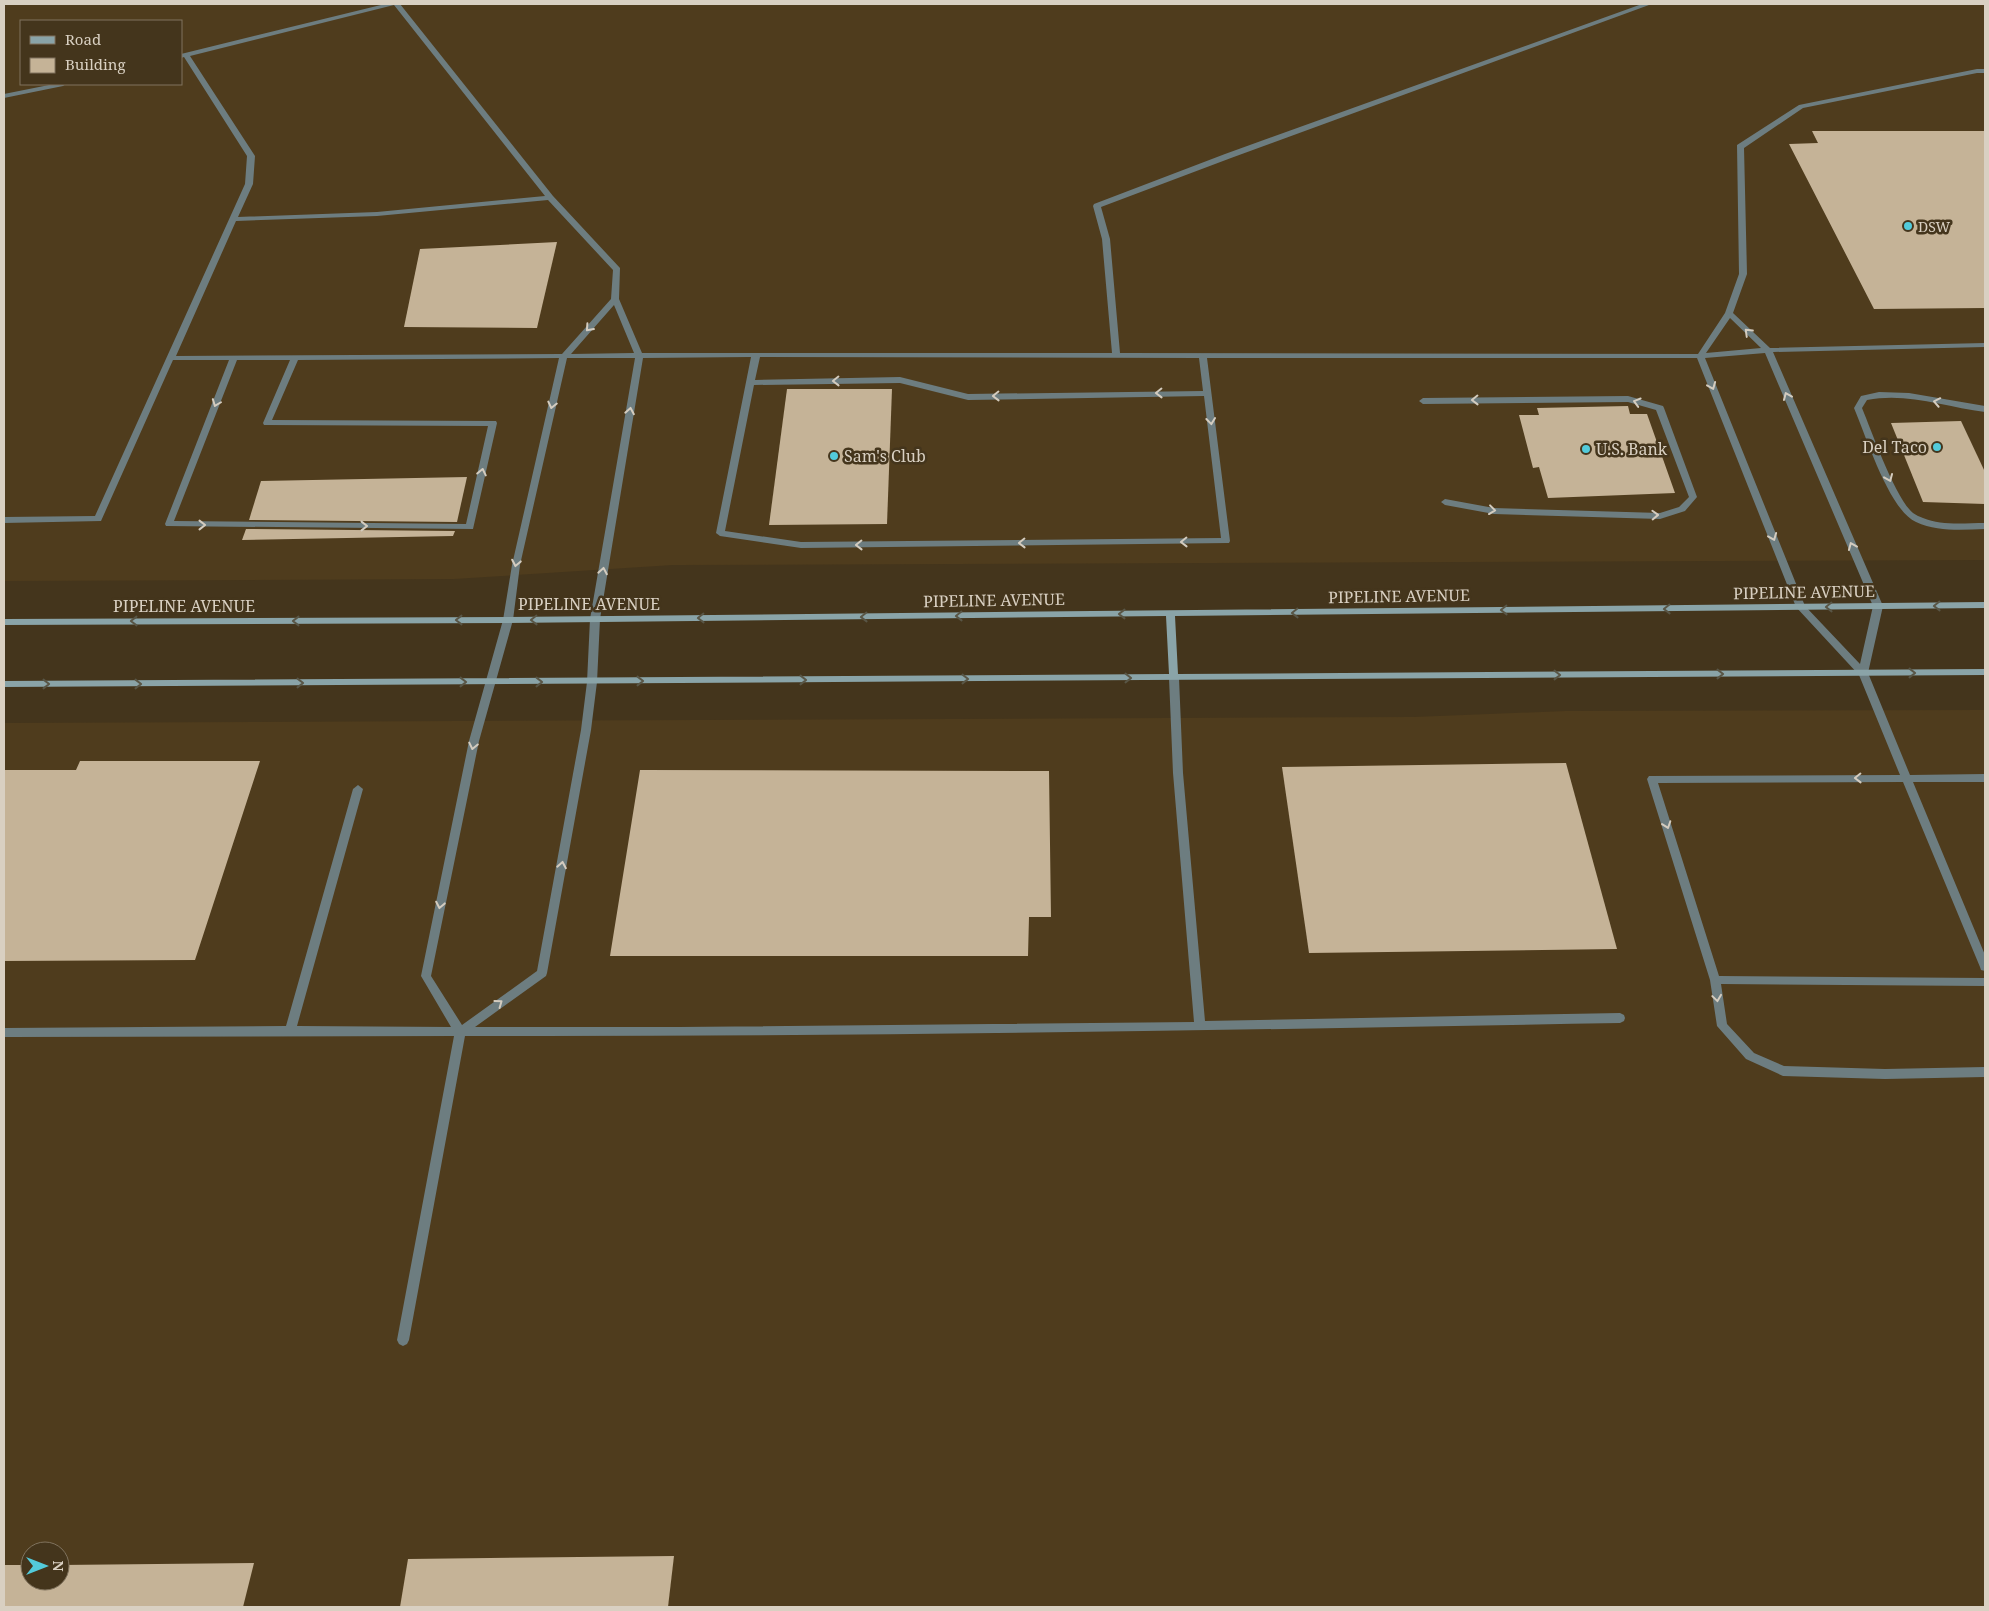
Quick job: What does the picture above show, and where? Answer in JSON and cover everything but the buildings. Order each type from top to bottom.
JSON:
[{"type":"main road","name":"PIPELINE AVENUE","points":[[4,622],[508,620],[1985,605]]},
{"type":"main road","points":[[1170,614],[1174,678]]},
{"type":"main road","points":[[4,684],[592,682],[1985,672]]},
{"type":"lane","points":[[4,520],[98,519],[249,184],[251,156],[184,55],[392,4]]},
{"type":"lane","points":[[397,4],[550,198],[617,270],[615,299],[639,356],[595,619],[592,682],[586,730],[542,973],[460,1032]]},
{"type":"lane","points":[[1116,356],[1106,239],[1096,206],[1228,156],[1647,4]]},
{"type":"lane","points":[[1700,356],[1729,313],[1743,274],[1740,147],[1801,106],[1985,71]]},
{"type":"lane","points":[[4,96],[58,85]]},
{"type":"lane","points":[[233,219],[377,214],[550,198]]},
{"type":"lane","points":[[403,1340],[460,1032],[426,976],[474,741],[508,620],[516,564],[563,357],[615,299]]},
{"type":"lane","points":[[1729,313],[1768,350],[1878,606],[1863,673]]},
{"type":"lane","points":[[171,358],[756,355],[1700,356],[1768,350],[1985,345]]},
{"type":"lane","points":[[756,355],[720,533],[801,545],[1226,541],[1204,356]]},
{"type":"lane","points":[[1700,356],[1801,607],[1863,673],[1985,967]]},
{"type":"lane","points":[[234,358],[169,524],[470,527],[493,423],[267,423],[295,358]]},
{"type":"lane","points":[[750,383],[900,380],[968,396],[1208,393]]},
{"type":"lane","points":[[1985,409],[1900,395],[1878,394],[1864,398],[1858,408],[1898,500],[1909,514],[1932,524],[1985,526]]},
{"type":"lane","points":[[1423,401],[1628,399],[1660,408],[1693,496],[1682,509],[1660,516],[1494,511],[1444,502]]},
{"type":"lane","points":[[1174,678],[1178,772],[1200,1026]]},
{"type":"lane","points":[[1985,778],[1652,779],[1715,980],[1722,1026],[1750,1056],[1784,1071],[1885,1074],[1985,1072]]},
{"type":"lane","points":[[290,1031],[358,788]]},
{"type":"lane","points":[[1715,980],[1985,982]]},
{"type":"lane","points":[[4,1033],[290,1031],[679,1032],[1200,1026],[1620,1018]]},
{"type":"shaded area","points":[[4,4],[1985,4],[1985,560],[673,565],[454,579],[4,581]]},
{"type":"shaded area","points":[[1985,710],[1985,1607],[4,1607],[4,723],[1414,717],[1566,711]]},
{"type":"place","name":"DSW","points":[[1908,226]]},
{"type":"place","name":"Del Taco","points":[[1937,447]]},
{"type":"place","name":"U.S. Bank","points":[[1586,449]]},
{"type":"place","name":"Sam's Club","points":[[834,456]]}]
